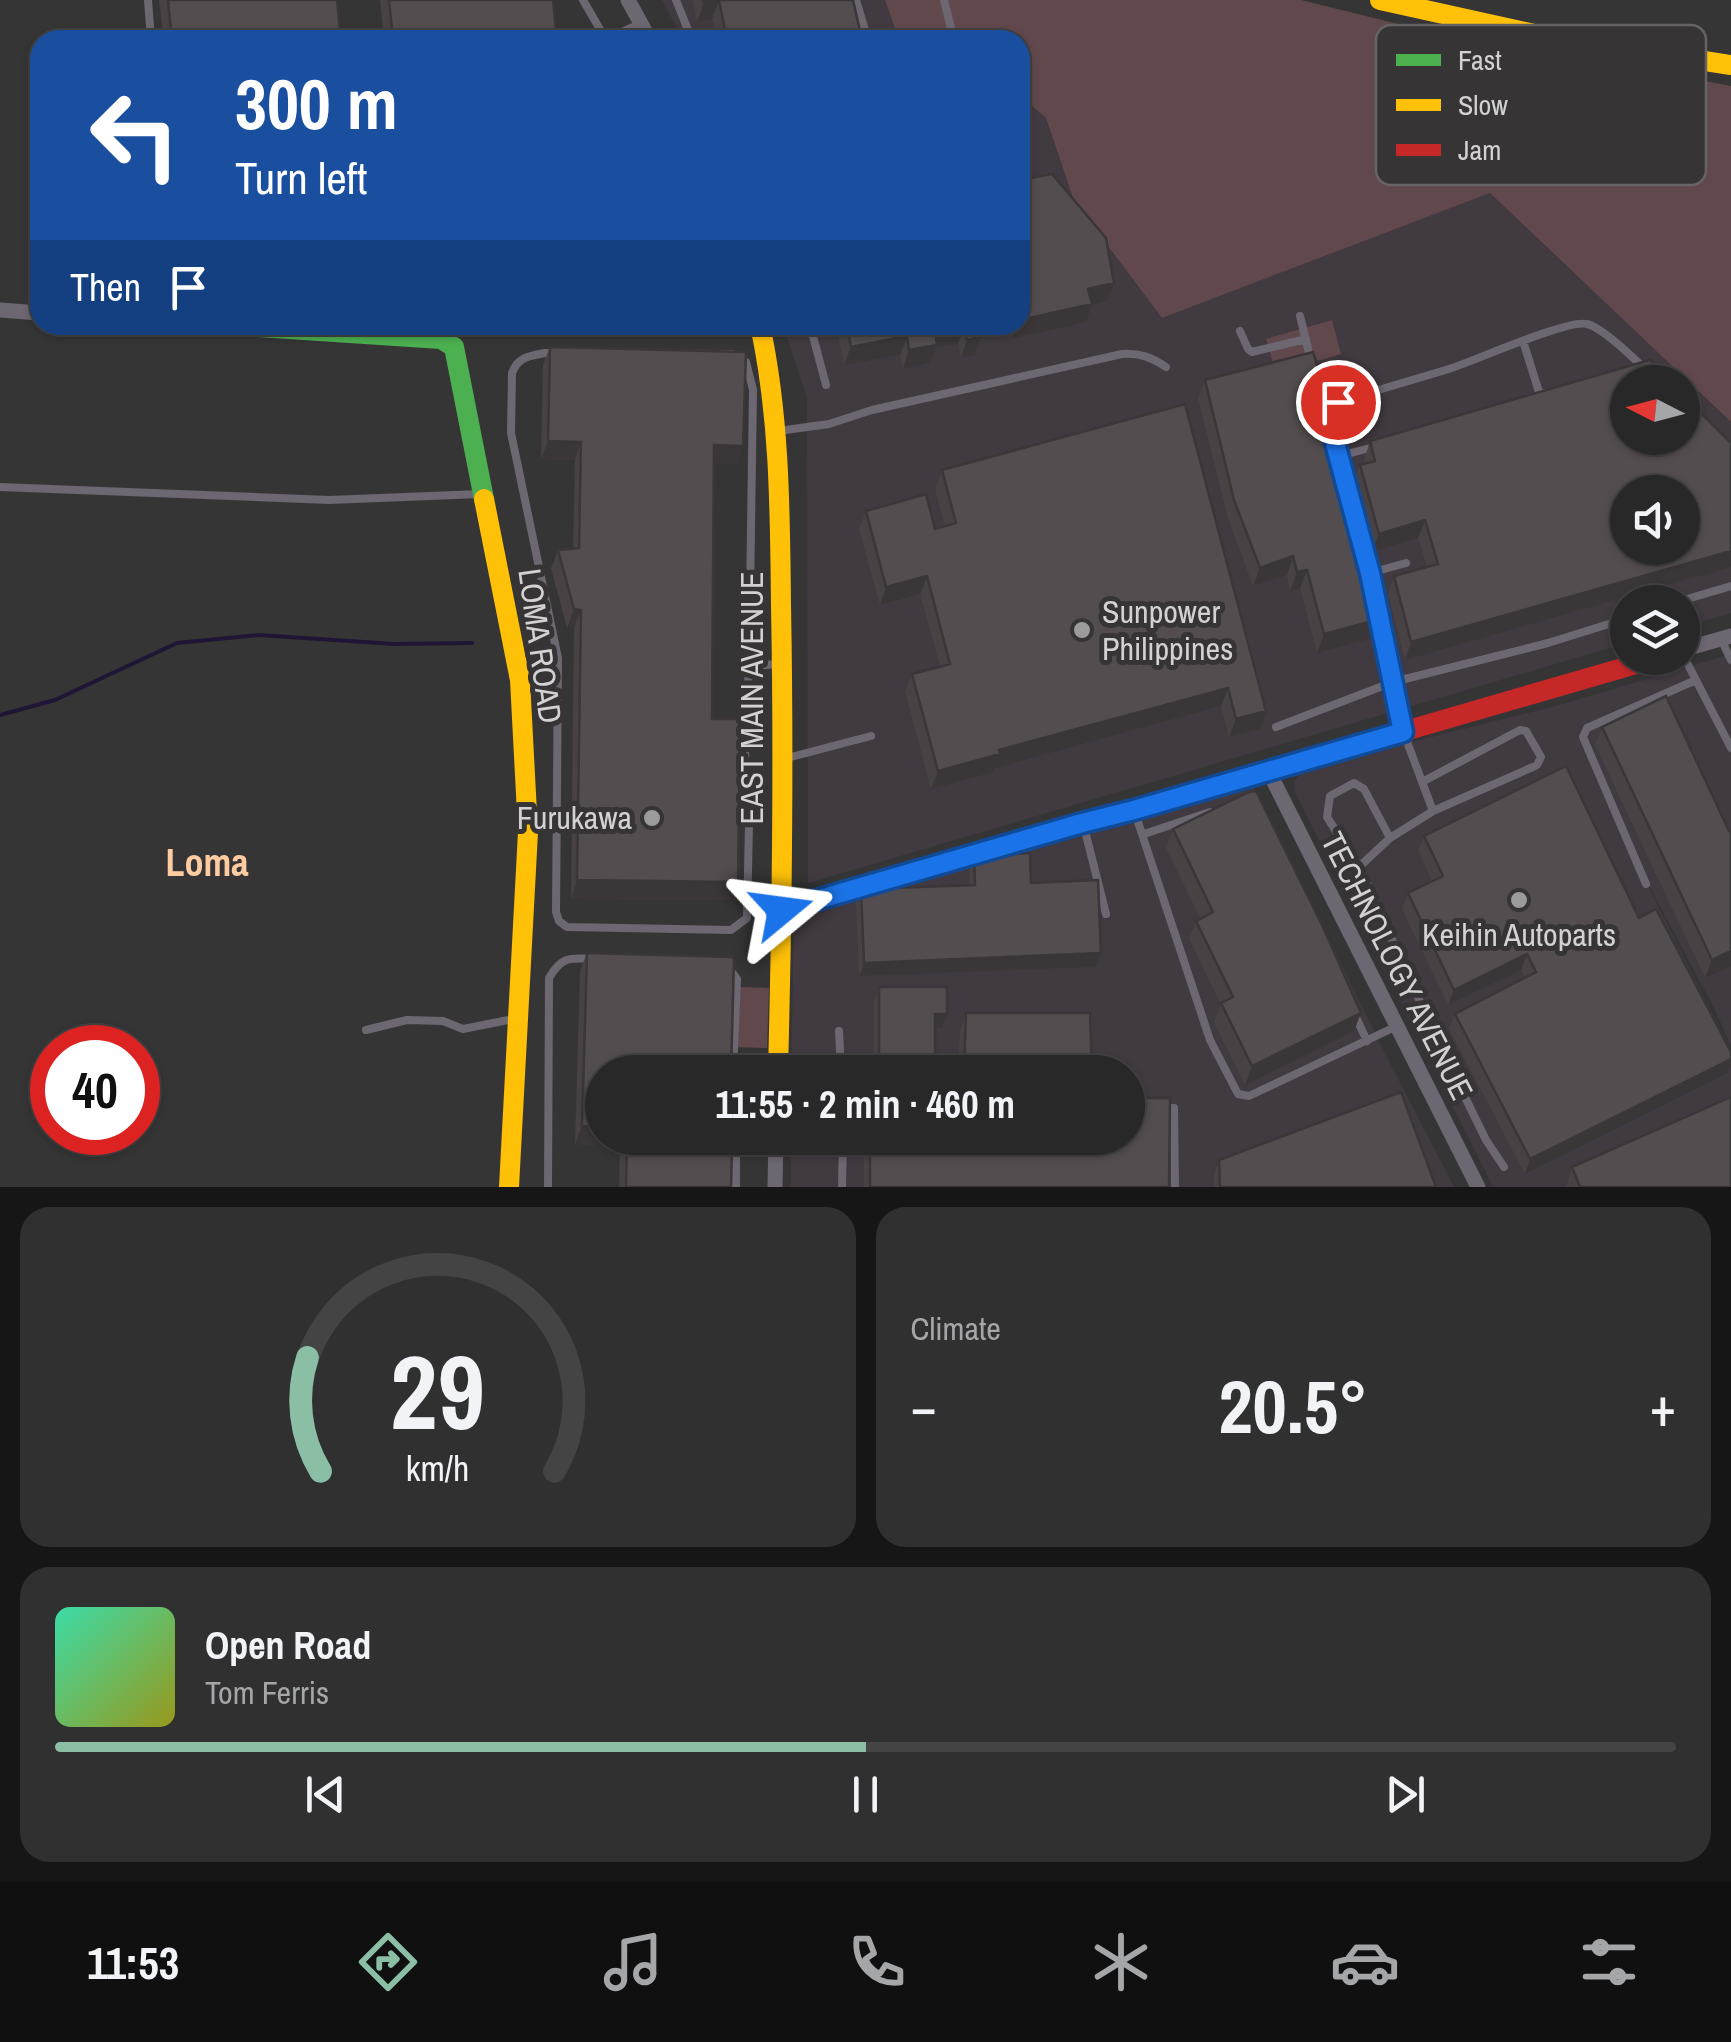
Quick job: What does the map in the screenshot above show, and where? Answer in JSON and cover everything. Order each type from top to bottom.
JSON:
[{"type":"street","points":[[628,0],[644,30]]},
{"type":"street","points":[[1380,0],[1494,25]]},
{"type":"street","points":[[1706,61],[1731,65]]},
{"type":"street","points":[[0,310],[30,312]]},
{"type":"street","name":"LOMA ROAD","points":[[380,335],[441,339],[454,347],[520,680],[528,832],[509,1187]]},
{"type":"street","name":"EAST MAIN AVENUE","points":[[763,335],[778,431],[783,664],[778,1055]]},
{"type":"street","points":[[1700,646],[1726,638]]},
{"type":"street","points":[[782,910],[1610,672]]},
{"type":"street","name":"TECHNOLOGY AVENUE","points":[[1268,770],[1478,1187]]},
{"type":"street","points":[[775,1187],[776,1155]]},
{"type":"lane","points":[[148,0],[151,30]]},
{"type":"lane","points":[[583,0],[599,30]]},
{"type":"lane","points":[[676,0],[688,30]]},
{"type":"lane","points":[[856,0],[865,30]]},
{"type":"lane","points":[[944,0],[952,30]]},
{"type":"lane","points":[[626,30],[641,24]]},
{"type":"lane","points":[[1300,316],[1314,375]]},
{"type":"lane","points":[[1332,430],[1328,417],[1330,408],[1338,402],[1582,323],[1590,324],[1642,365]]},
{"type":"lane","points":[[1240,331],[1252,352],[1306,339]]},
{"type":"lane","points":[[813,335],[826,385]]},
{"type":"lane","points":[[1523,340],[1539,392],[1549,394]]},
{"type":"lane","points":[[545,353],[732,354],[746,362],[753,390],[748,666],[747,918],[731,930],[567,927],[556,912],[558,658],[511,433],[512,373],[523,357],[545,353]]},
{"type":"lane","points":[[778,431],[829,424],[872,410],[1122,354],[1136,353],[1166,367]]},
{"type":"lane","points":[[1339,456],[1392,442]]},
{"type":"lane","points":[[1336,443],[1344,473]]},
{"type":"lane","points":[[0,487],[329,500],[484,494]]},
{"type":"lane","points":[[1362,540],[1403,732],[1433,811]]},
{"type":"lane","points":[[1370,573],[1406,564]]},
{"type":"lane","points":[[1700,595],[1731,586]]},
{"type":"lane","points":[[1276,727],[1393,682],[1610,624]]},
{"type":"lane","points":[[1726,638],[1731,660]]},
{"type":"lane","points":[[748,666],[783,664]]},
{"type":"lane","points":[[1694,675],[1731,748]]},
{"type":"lane","points":[[1646,884],[1583,737],[1587,728],[1696,680]]},
{"type":"lane","points":[[1359,867],[1390,838],[1433,811],[1537,765],[1541,757],[1526,731],[1520,730],[1422,782]]},
{"type":"lane","points":[[783,759],[871,736]]},
{"type":"lane","points":[[1390,838],[1364,789],[1354,784],[1330,796],[1328,817],[1359,867],[1442,1050],[1486,1140],[1504,1167]]},
{"type":"lane","points":[[1144,834],[1224,808]]},
{"type":"lane","points":[[1134,810],[1210,1040],[1238,1094],[1250,1096],[1397,1026]]},
{"type":"lane","points":[[1082,823],[1106,914]]},
{"type":"lane","points":[[548,1187],[549,978],[556,965],[569,958],[596,960]]},
{"type":"lane","points":[[710,965],[729,966],[737,980],[734,1055]]},
{"type":"lane","points":[[1352,1007],[1366,1041]]},
{"type":"lane","points":[[366,1030],[406,1020],[443,1021],[463,1029],[518,1018]]},
{"type":"lane","points":[[839,1030],[840,1055]]},
{"type":"lane","points":[[1158,1108],[1174,1108],[1175,1187]]},
{"type":"lane","points":[[736,1155],[736,1187]]},
{"type":"lane","points":[[842,1155],[842,1187]]},
{"type":"shaded area","points":[[662,0],[885,0],[896,30],[678,30]]},
{"type":"shaded area","points":[[885,0],[1301,0],[1402,25],[1376,25],[1376,185],[1706,185],[1706,81],[1731,86],[1731,422],[1700,393],[1700,365],[1671,365],[1490,193],[1162,318],[1074,201],[1046,118],[1030,104],[1030,30],[896,30]]},
{"type":"shaded area","name":"Sunpower Philippines","points":[[1030,104],[1046,118],[1074,201],[1162,318],[1490,193],[1671,365],[1610,365],[1610,455],[1700,455],[1700,393],[1731,422],[1731,613],[1700,622],[1700,585],[1610,585],[1610,648],[808,883],[807,398],[786,335],[1030,335]]},
{"type":"shaded area","points":[[1332,320],[1341,354],[1276,373],[1266,339]]},
{"type":"shaded area","points":[[1731,654],[1731,1046],[1620,831],[1731,1050],[1731,1187],[1493,1187],[1295,792],[1294,782],[1303,769],[1556,706],[1660,675],[1700,675],[1700,663]]},
{"type":"shaded area","points":[[1254,788],[1454,1187],[791,1187],[791,1155],[1145,1155],[1145,1055],[791,1055],[794,915]]},
{"type":"shaded area","points":[[739,987],[769,988],[767,1048],[737,1047]]},
{"type":"building","points":[[168,0],[337,0],[340,30],[171,30]]},
{"type":"building","points":[[389,0],[553,0],[556,30],[392,30]]},
{"type":"building","points":[[719,0],[853,0],[860,30],[725,30]]},
{"type":"building","points":[[1052,174],[1106,238],[1114,283],[1088,289],[1092,304],[1030,318],[1030,178]]},
{"type":"building","points":[[849,335],[936,335],[937,345],[909,350],[907,336],[851,347]]},
{"type":"building","points":[[550,347],[746,352],[743,446],[714,445],[712,719],[740,719],[738,882],[577,880],[581,610],[574,609],[558,550],[579,548],[581,442],[548,441]]},
{"type":"building","points":[[1313,352],[1368,553],[1362,555],[1380,619],[1324,634],[1307,570],[1297,572],[1293,556],[1260,568],[1234,500],[1205,380]]},
{"type":"building","points":[[1610,372],[1610,455],[1700,455],[1700,412],[1731,443],[1731,551],[1700,560],[1700,475],[1610,475],[1610,565],[1682,565],[1411,642],[1394,576],[1438,564],[1425,520],[1379,534],[1360,465],[1375,461],[1370,441]]},
{"type":"building","name":"Sunpower Philippines","points":[[1185,404],[1266,711],[1236,719],[1228,688],[999,750],[1000,754],[938,771],[912,674],[950,664],[927,576],[886,587],[866,511],[926,494],[935,529],[956,523],[942,470]]},
{"type":"building","points":[[1666,696],[1731,830],[1731,951],[1712,960],[1602,727]]},
{"type":"building","points":[[1566,766],[1639,918],[1656,909],[1731,1052],[1731,1059],[1530,1159],[1455,1014],[1536,972],[1527,954],[1454,990],[1408,893],[1443,876],[1424,836]]},
{"type":"building","points":[[1256,791],[1361,1013],[1252,1066],[1221,1003],[1233,997],[1196,921],[1213,912],[1173,829]]},
{"type":"building","points":[[1030,853],[1031,883],[1098,880],[1101,953],[864,963],[861,889],[975,885],[974,856]]},
{"type":"building","points":[[587,953],[732,957],[731,1055],[585,1055],[585,1126],[582,1126]]},
{"type":"building","points":[[879,987],[947,987],[947,1014],[935,1014],[935,1055],[879,1055]]},
{"type":"building","points":[[966,1013],[1090,1013],[1091,1055],[965,1055]]},
{"type":"building","points":[[1401,1092],[1436,1187],[1220,1187],[1219,1160]]},
{"type":"building","points":[[1731,1097],[1731,1187],[1580,1187],[1572,1167]]},
{"type":"building","points":[[1145,1098],[1170,1098],[1169,1187],[870,1187],[870,1155],[1145,1155]]},
{"type":"building","points":[[627,1155],[732,1155],[731,1187],[626,1187]]},
{"type":"waterway","points":[[0,715],[55,700],[177,643],[259,635],[394,644],[472,643]]},
{"type":"traffic: fast","points":[[380,335],[441,339],[454,347],[484,499]]},
{"type":"traffic: fast","points":[[782,910],[1298,762]]},
{"type":"traffic: slow","points":[[1380,0],[1494,25]]},
{"type":"traffic: slow","points":[[1706,61],[1731,65]]},
{"type":"traffic: slow","points":[[762,335],[775,430],[780,536],[778,1055]]},
{"type":"traffic: slow","points":[[484,499],[520,680],[528,832],[509,1187]]},
{"type":"traffic: jam","points":[[1298,762],[1610,672]]},
{"type":"place","name":"Sunpower Philippines","points":[[1082,630]]},
{"type":"place","name":"Furukawa","points":[[652,818]]},
{"type":"place","name":"Keihin Autoparts","points":[[1519,900]]},
{"type":"district","name":"Loma","points":[[207,863]]},
{"type":"route","points":[[782,910],[1403,732],[1370,573],[1328,417],[1330,408],[1338,402]]}]
